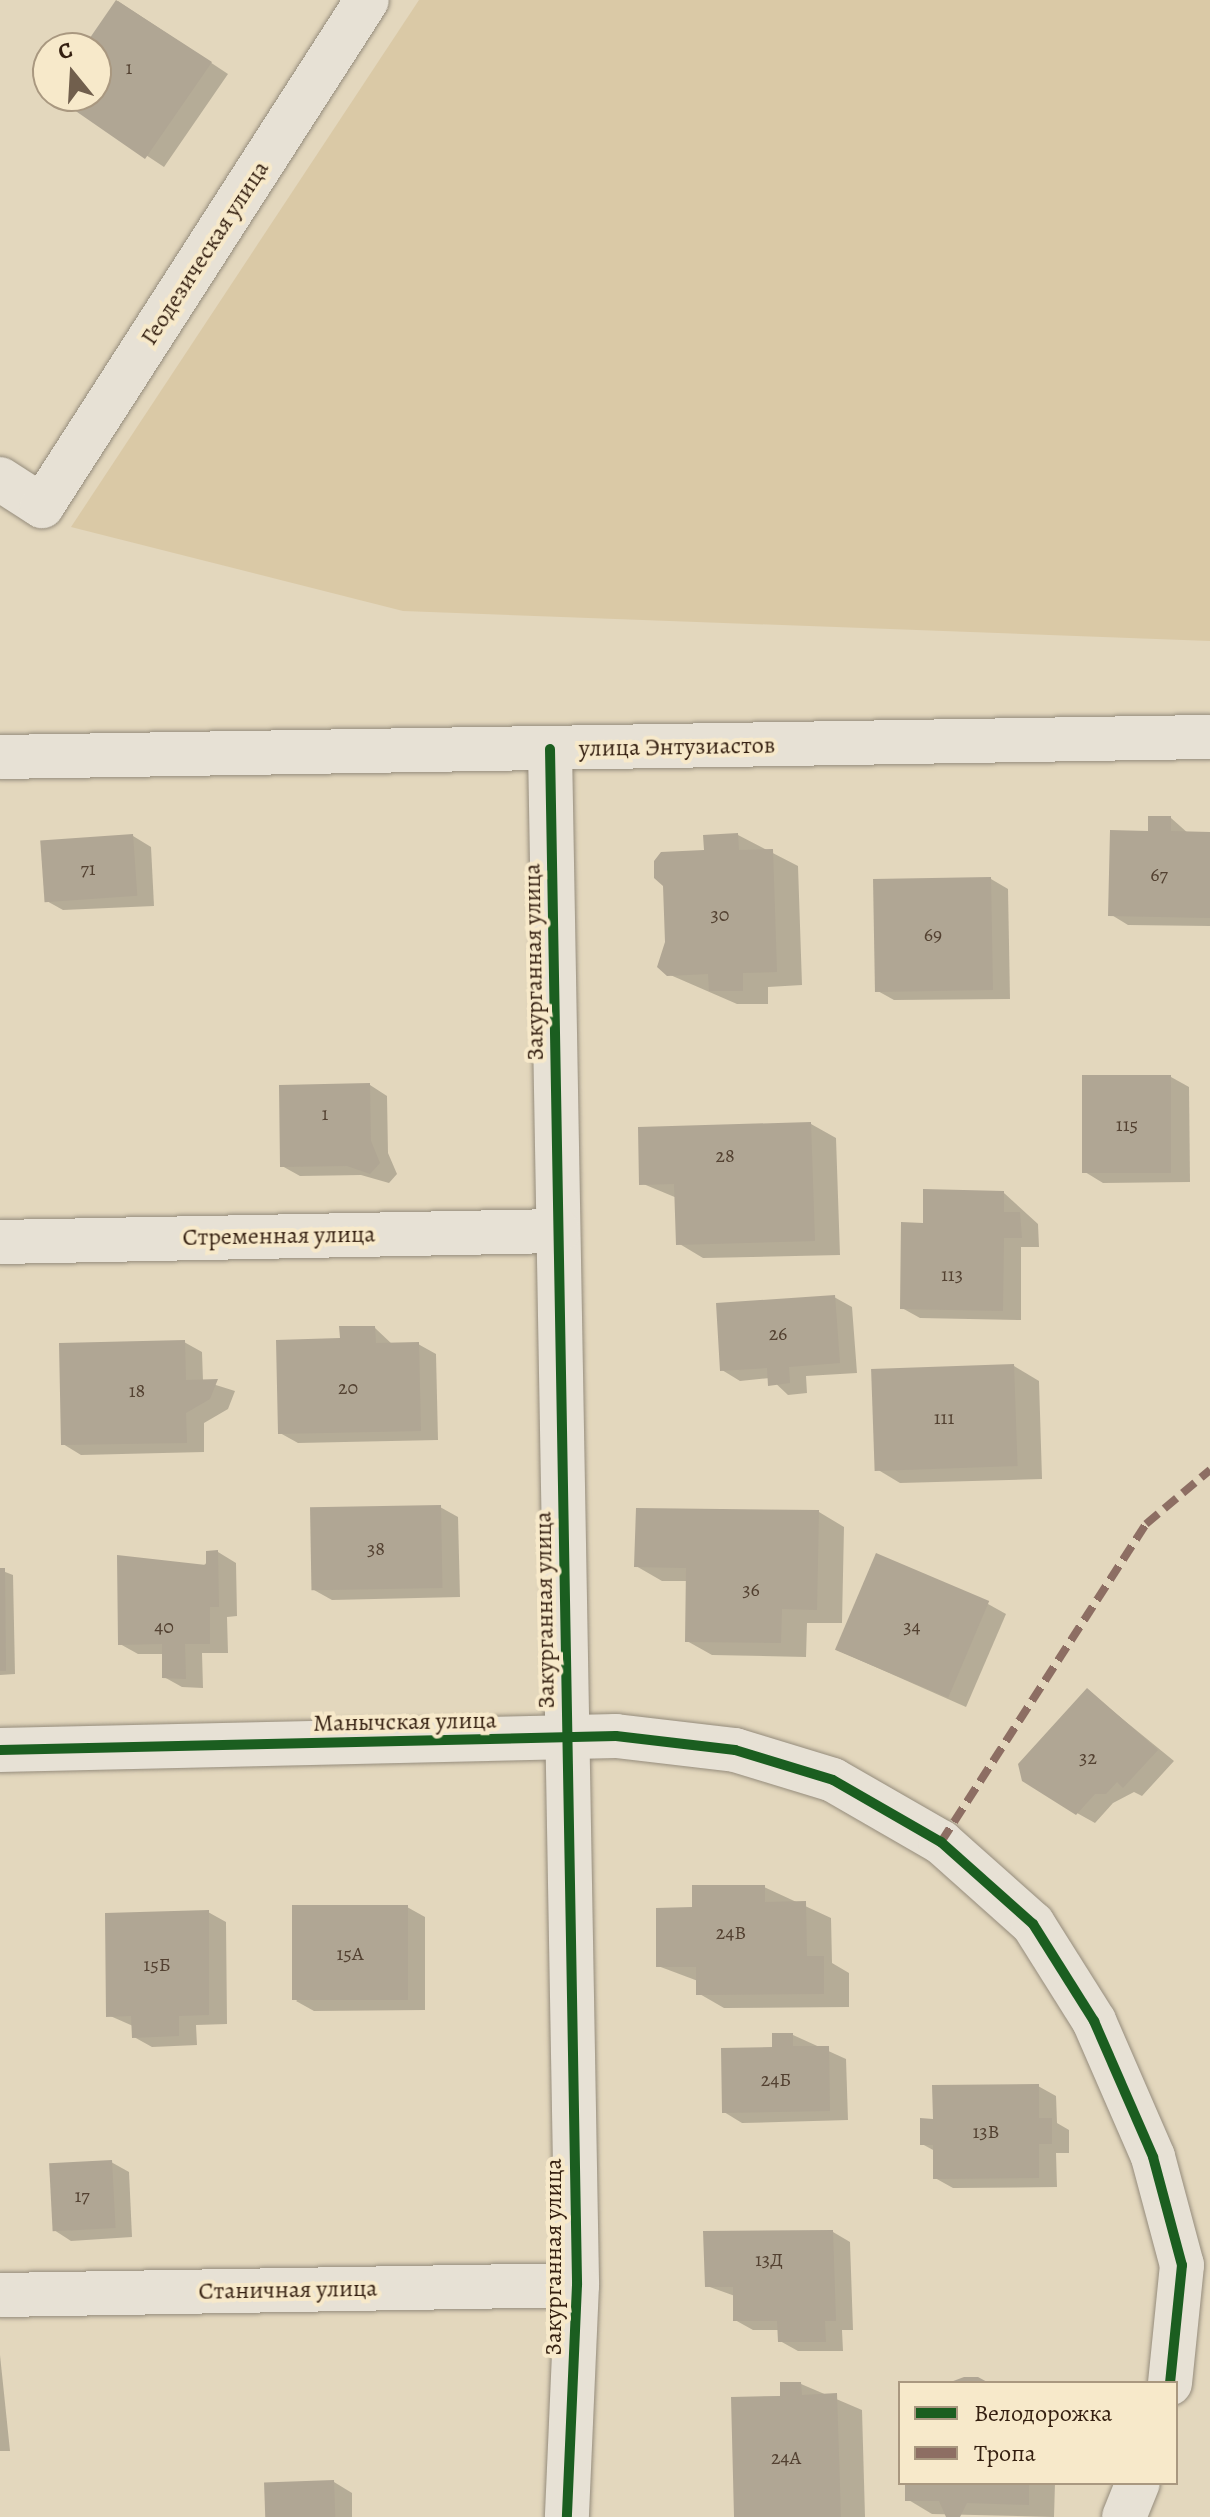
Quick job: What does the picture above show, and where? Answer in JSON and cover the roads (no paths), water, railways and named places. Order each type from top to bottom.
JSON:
[{"type":"street","name":"Геодезическая улица","points":[[0,479],[42,506],[367,0]]},
{"type":"street","name":"улица Энтузиастов","points":[[0,757],[1210,737]]},
{"type":"street","name":"Закурганная улица","points":[[550,749],[577,2285],[567,2517]]},
{"type":"street","name":"Стременная улица","points":[[0,1242],[558,1231]]},
{"type":"street","name":"Манычская улица","points":[[0,1750],[567,1738],[735,1750],[833,1780],[941,1842],[1033,1924],[1094,2021],[1153,2157],[1196,2279],[1170,2381]]},
{"type":"street","name":"Станичная улица","points":[[0,2295],[577,2285]]},
{"type":"street","points":[[1124,2517],[1137,2485]]}]
